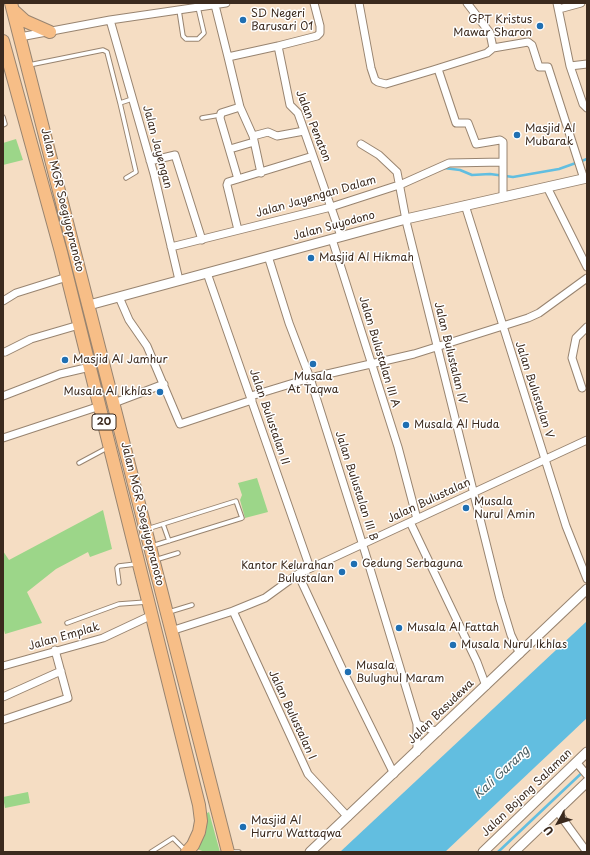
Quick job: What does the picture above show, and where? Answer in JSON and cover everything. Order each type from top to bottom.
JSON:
[{"type":"highway","points":[[13,5],[25,21],[50,32]]},
{"type":"highway","name":"20","points":[[13,5],[20,37]]},
{"type":"highway","name":"Jalan MGR Soegiyopranoto","points":[[20,37],[228,852]]},
{"type":"highway","name":"Jalan MGR Soegiyopranoto","points":[[3,41],[67,277],[199,805],[201,821],[199,832],[193,845],[187,852]]},
{"type":"highway","points":[[187,852],[196,852]]},
{"type":"street","points":[[20,37],[110,20],[179,10],[198,5],[216,5],[226,3]]},
{"type":"street","points":[[228,57],[317,36],[320,33],[320,26],[314,3]]},
{"type":"street","points":[[359,3],[371,68],[375,80],[386,84],[487,53],[493,48],[528,42],[532,45],[539,67],[546,66],[549,69],[578,162],[585,179]]},
{"type":"street","points":[[468,3],[490,33],[493,48]]},
{"type":"street","points":[[581,3],[558,6],[570,66],[583,104],[587,108]]},
{"type":"street","points":[[216,5],[240,107],[253,139],[261,173]]},
{"type":"street","name":"Jalan Jayengan","points":[[110,20],[150,161],[179,280]]},
{"type":"street","name":"Jalan Penaton","points":[[278,46],[288,99],[290,105],[298,113],[331,206],[336,237]]},
{"type":"street","points":[[570,66],[587,64]]},
{"type":"street","points":[[438,69],[456,123],[468,123],[476,144],[502,141],[503,196]]},
{"type":"street","points":[[238,179],[220,115],[224,111],[240,107]]},
{"type":"street","points":[[230,149],[268,132],[277,136],[304,131]]},
{"type":"street","points":[[361,144],[379,155],[395,170],[399,182]]},
{"type":"street","points":[[150,161],[175,155],[202,239]]},
{"type":"street","points":[[238,229],[227,185],[230,181],[261,173],[313,156]]},
{"type":"street","name":"Jalan Jayengan Dalam","points":[[171,247],[331,206],[455,162],[503,162]]},
{"type":"street","name":"Jalan Suyodono","points":[[89,305],[406,219],[503,196],[585,179]]},
{"type":"street","name":"Jalan Bulustalan IV","points":[[399,182],[406,219],[500,599],[511,635],[520,654]]},
{"type":"street","points":[[547,187],[587,268]]},
{"type":"street","name":"Jalan Bulustalan V","points":[[465,205],[544,460],[566,526],[587,579]]},
{"type":"street","name":"Jalan Bulustalan III A","points":[[336,237],[398,447],[413,520],[477,662],[486,686]]},
{"type":"street","name":"Jalan Bulustalan III B","points":[[268,256],[288,323],[310,378],[417,724],[417,752]]},
{"type":"street","name":"Jalan Bulustalan II","points":[[207,272],[310,568]]},
{"type":"street","points":[[3,301],[16,293],[67,277]]},
{"type":"street","points":[[119,297],[129,320],[147,346],[180,424],[310,378],[438,346],[502,327],[539,313],[587,278]]},
{"type":"street","points":[[5,352],[31,339],[79,325]]},
{"type":"street","points":[[582,388],[572,358],[576,338],[587,327]]},
{"type":"street","points":[[3,396],[60,374],[90,367]]},
{"type":"street","points":[[114,403],[164,384]]},
{"type":"street","points":[[3,438],[100,406]]},
{"type":"street","name":"Jalan Bulustalan","points":[[171,631],[232,611],[265,598],[298,574],[310,568],[587,440]]},
{"type":"street","points":[[298,574],[346,677],[394,774]]},
{"type":"street","name":"Jalan Basudewa","points":[[310,852],[394,774],[587,589]]},
{"type":"street","name":"Jalan Bulustalan I","points":[[232,611],[308,774],[348,817]]},
{"type":"street","name":"Jalan Emplak","points":[[3,666],[55,650],[103,638],[152,615]]},
{"type":"street","points":[[3,720],[66,699],[68,696],[55,650]]},
{"type":"street","points":[[3,697],[61,671]]},
{"type":"street","points":[[417,724],[438,732]]},
{"type":"street","name":"Jalan Bojong Salaman","points":[[483,852],[587,752]]},
{"type":"street","points":[[576,763],[587,775]]},
{"type":"street","points":[[515,852],[587,782]]},
{"type":"street","points":[[556,811],[587,852]]},
{"type":"lane","points":[[179,10],[183,36],[186,39],[198,39],[204,33],[198,5]]},
{"type":"lane","points":[[27,66],[103,50],[107,52],[136,172],[126,178]]},
{"type":"lane","points":[[120,103],[132,99]]},
{"type":"lane","points":[[202,118],[220,115]]},
{"type":"lane","points":[[3,117],[5,124],[3,125]]},
{"type":"lane","points":[[79,463],[110,446]]},
{"type":"lane","points":[[146,529],[236,501],[242,518],[150,547]]},
{"type":"lane","points":[[163,524],[169,541]]},
{"type":"lane","points":[[154,560],[178,553]]},
{"type":"lane","points":[[119,582],[117,568],[119,566],[139,564]]},
{"type":"lane","points":[[67,623],[119,604],[149,602]]},
{"type":"lane","points":[[167,612],[192,605]]},
{"type":"lane","points":[[151,852],[170,838],[173,838],[187,852]]},
{"type":"lane","points":[[228,852],[240,852]]},
{"type":"green space","points":[[16,139],[23,160],[3,165],[3,143]]},
{"type":"green space","points":[[257,478],[268,512],[245,518],[240,500],[242,495],[238,483]]},
{"type":"green space","points":[[103,510],[112,549],[90,557],[88,552],[56,569],[27,592],[42,623],[5,634],[3,626],[3,551],[9,560]]},
{"type":"green space","points":[[28,792],[30,803],[5,808],[3,797]]},
{"type":"green space","points":[[209,812],[220,852],[205,852],[197,849],[206,832],[207,813]]},
{"type":"water","name":"Kali Garang","points":[[587,621],[587,718],[445,852],[340,852]]},
{"type":"waterway","points":[[444,168],[460,170],[472,175],[490,174],[513,177],[559,169],[587,159]]},
{"type":"waterway","points":[[498,852],[587,768]]},
{"type":"place","name":"SD Negeri Barusari 01","points":[[243,20]]},
{"type":"place","name":"GPT Kristus Mawar Sharon","points":[[540,26]]},
{"type":"place","name":"Masjid Al Mubarak","points":[[517,135]]},
{"type":"place","name":"Masjid Al Hikmah","points":[[311,258]]},
{"type":"place","name":"Masjid Al Jamhur","points":[[65,360]]},
{"type":"place","name":"Musala At Taqwa","points":[[313,364]]},
{"type":"place","name":"Musala Al Ikhlas","points":[[160,392]]},
{"type":"place","name":"Musala Al Huda","points":[[406,425]]},
{"type":"place","name":"Musala Nurul Amin","points":[[466,508]]},
{"type":"place","name":"Gedung Serbaguna","points":[[354,564]]},
{"type":"place","name":"Kantor Kelurahan Bulustalan","points":[[342,572]]},
{"type":"place","name":"Musala Al Fattah","points":[[399,628]]},
{"type":"place","name":"Musala Nurul Ikhlas","points":[[453,645]]},
{"type":"place","name":"Musala Bulughul Maram","points":[[348,672]]},
{"type":"place","name":"Masjid Al Hurru Wattaqwa","points":[[243,827]]}]
